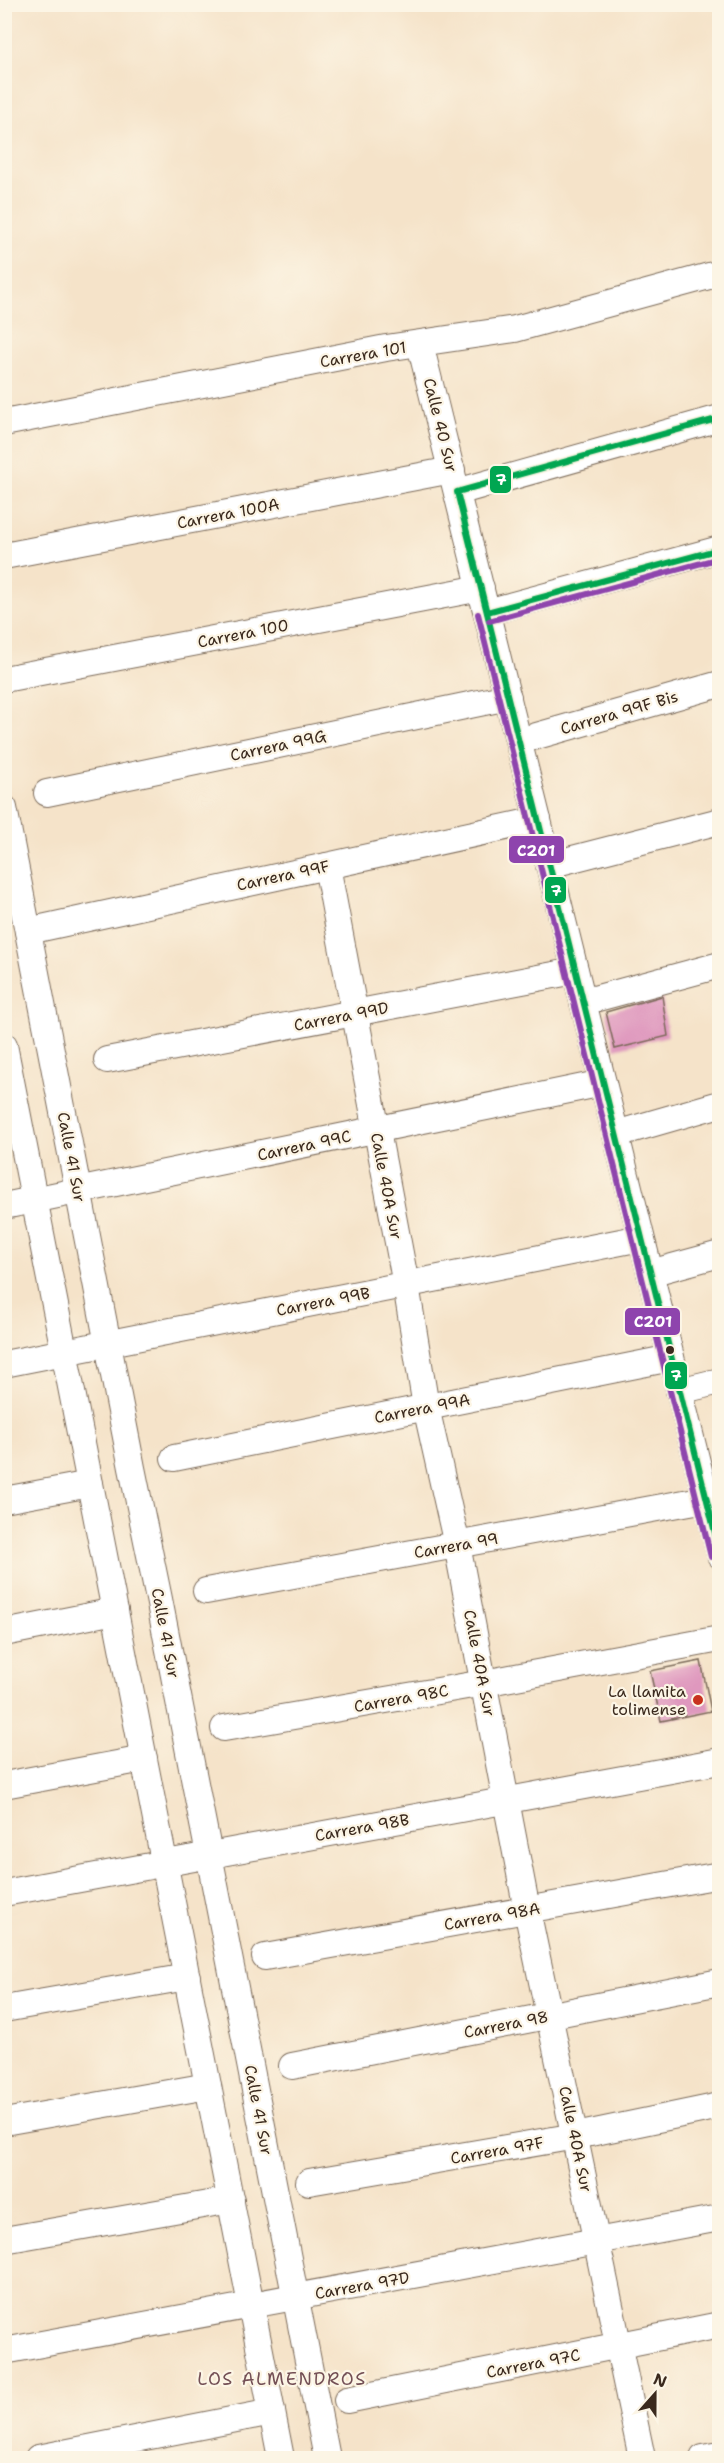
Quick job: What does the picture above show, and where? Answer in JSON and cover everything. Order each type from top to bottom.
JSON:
[{"type":"street","name":"Carrera 101","points":[[4,423],[420,344],[515,329],[720,273]]},
{"type":"street","name":"Calle 40 Sur","points":[[420,344],[679,1391],[712,1513],[720,1556]]},
{"type":"street","name":"Carrera 100A","points":[[4,556],[454,481],[720,418]]},
{"type":"street","name":"Carrera 100","points":[[4,679],[484,600],[720,549]]},
{"type":"street","name":"Carrera 99F Bis","points":[[519,741],[720,684]]},
{"type":"street","name":"Carrera 99G","points":[[47,793],[508,697]]},
{"type":"street","name":"Calle 41 Sur","points":[[4,808],[327,2458]]},
{"type":"street","name":"Carrera 99F","points":[[28,931],[538,820]]},
{"type":"street","points":[[549,865],[720,821]]},
{"type":"street","name":"Calle 40A Sur","points":[[327,866],[406,1285],[426,1407],[457,1545],[527,1910],[642,2458]]},
{"type":"street","points":[[583,1002],[720,965]]},
{"type":"street","name":"Carrera 99D","points":[[107,1060],[575,971]]},
{"type":"street","points":[[4,1045],[8,1078],[35,1200],[281,2458]]},
{"type":"street","name":"Carrera 99C","points":[[4,1206],[603,1083]]},
{"type":"street","points":[[616,1134],[720,1104]]},
{"type":"street","name":"Carrera 99B","points":[[4,1364],[641,1238]]},
{"type":"street","points":[[650,1273],[720,1254]]},
{"type":"street","name":"Carrera 99A","points":[[174,1458],[671,1358]]},
{"type":"street","points":[[679,1391],[720,1381]]},
{"type":"street","points":[[4,1500],[90,1484]]},
{"type":"street","name":"Carrera 99","points":[[206,1591],[457,1545],[712,1513]]},
{"type":"street","points":[[4,1633],[115,1611]]},
{"type":"street","name":"Carrera 98C","points":[[224,1728],[720,1639]]},
{"type":"street","points":[[4,1785],[144,1759]]},
{"type":"street","name":"Carrera 98B","points":[[4,1893],[720,1761]]},
{"type":"street","name":"Carrera 98A","points":[[265,1957],[720,1875]]},
{"type":"street","points":[[4,2009],[187,1977]]},
{"type":"street","name":"Carrera 98","points":[[292,2066],[720,1982]]},
{"type":"street","points":[[4,2122],[208,2086]]},
{"type":"street","name":"Carrera 97F","points":[[309,2182],[576,2136],[720,2106]]},
{"type":"street","points":[[4,2240],[231,2200]]},
{"type":"street","name":"Carrera 97D","points":[[4,2351],[720,2218]]},
{"type":"street","name":"Carrera 97C","points":[[346,2400],[720,2325]]},
{"type":"street","points":[[38,2458],[272,2412]]},
{"type":"street","points":[[703,2458],[720,2455]]},
{"type":"building","points":[[662,996],[668,1036],[615,1049],[606,1012]]},
{"type":"building","points":[[701,1661],[711,1711],[661,1721],[650,1671]]},
{"type":"transit line","name":"7","points":[[720,418],[457,492],[720,1553]]},
{"type":"transit line","name":"7","points":[[487,612],[720,549]]},
{"type":"transit line","name":"C201","points":[[489,621],[720,558]]},
{"type":"transit line","name":"C201","points":[[478,614],[711,1557]]},
{"type":"place","name":"La llamita tolimense","points":[[698,1700]]},
{"type":"district","name":"LOS ALMENDROS","points":[[282,2379]]}]
